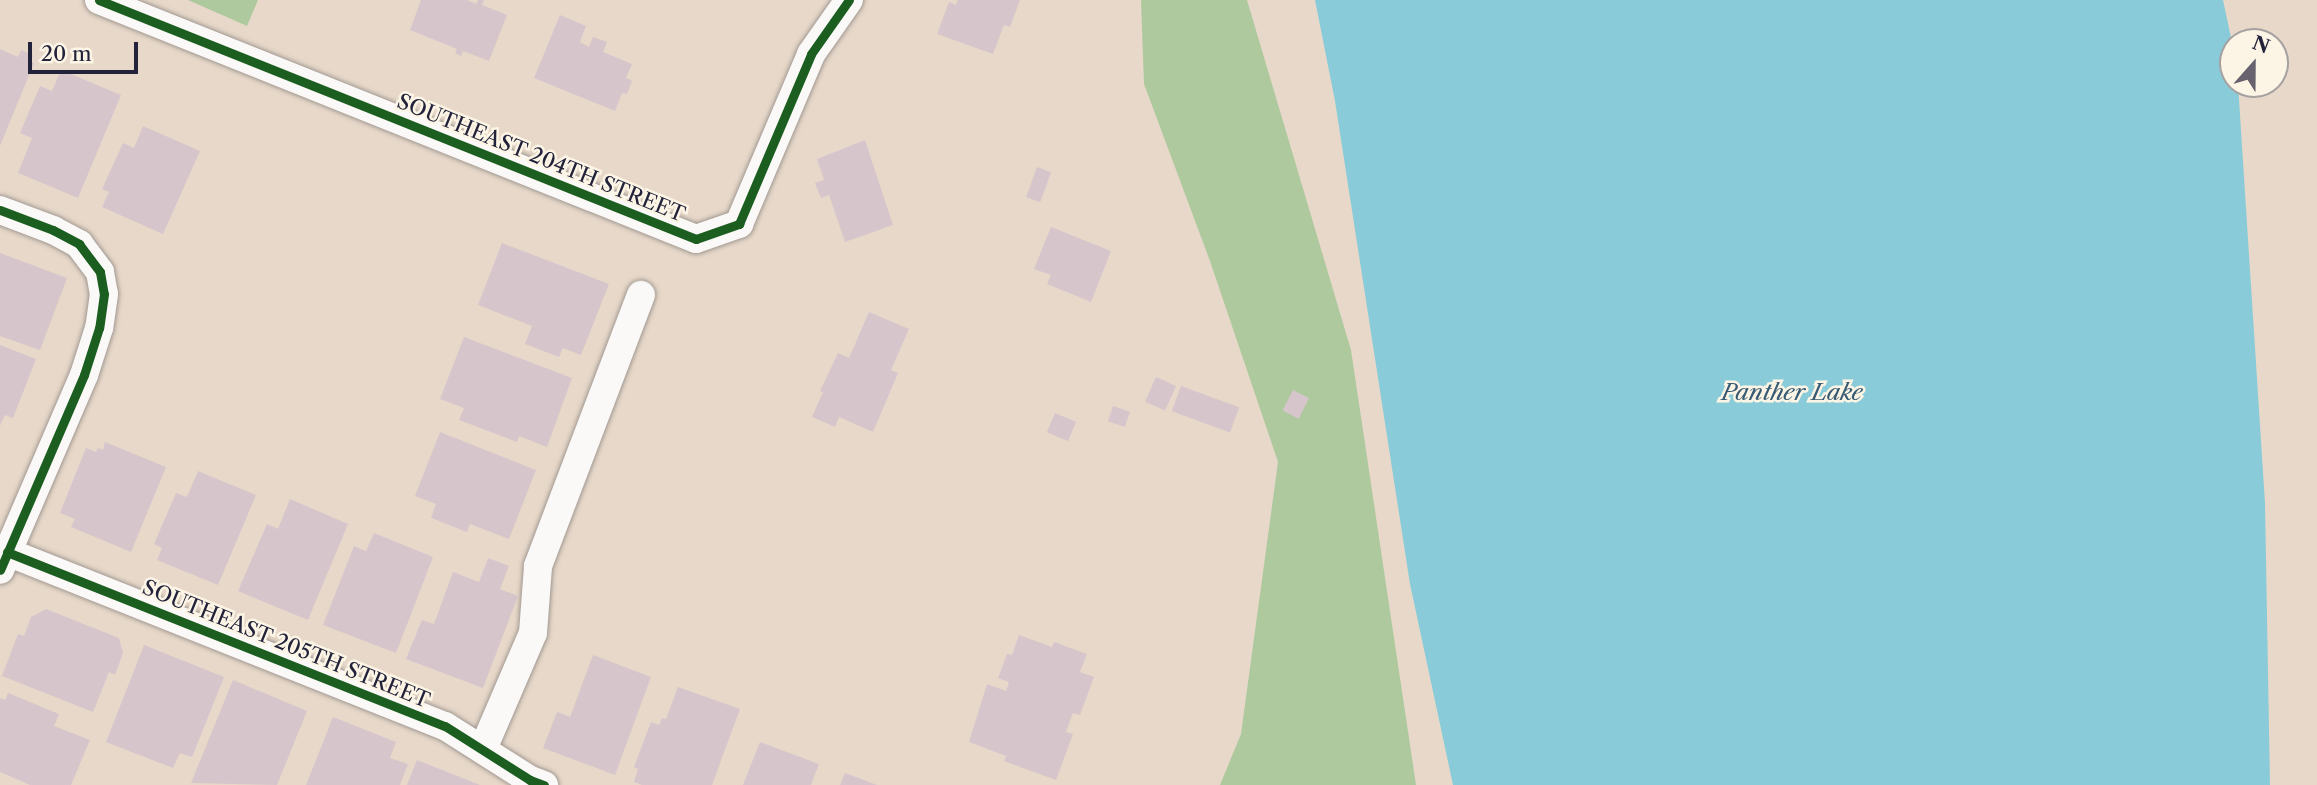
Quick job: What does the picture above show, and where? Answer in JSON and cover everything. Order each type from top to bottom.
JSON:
[{"type":"street","name":"SOUTHEAST 204TH STREET","points":[[99,0],[696,239],[739,224],[811,54],[849,0]]},
{"type":"street","points":[[0,210],[53,230],[79,244],[100,272],[104,294],[99,328],[84,375],[4,561]]},
{"type":"street","points":[[483,749],[533,633],[538,566],[641,295]]},
{"type":"street","name":"SOUTHEAST 205TH STREET","points":[[4,561],[445,726],[530,780],[544,785]]},
{"type":"green space","points":[[188,0],[258,0],[247,26]]},
{"type":"green space","points":[[1141,0],[1247,0],[1351,350],[1416,785],[1220,785],[1241,734],[1278,462],[1210,261],[1144,84]]},
{"type":"water","name":"Panther Lake","points":[[1315,0],[2223,0],[2229,28],[2219,28],[2219,98],[2239,98],[2265,503],[2270,785],[1453,785],[1410,584],[1335,101]]},
{"type":"building","points":[[421,0],[467,0],[476,4],[478,0],[484,0],[482,5],[507,15],[489,61],[463,51],[461,56],[455,53],[457,49],[410,30]]},
{"type":"building","points":[[958,0],[1020,0],[1010,27],[1004,25],[993,54],[937,34],[949,2],[956,5]]},
{"type":"building","points":[[560,15],[586,26],[580,42],[589,47],[593,37],[607,42],[603,52],[632,64],[626,78],[632,81],[627,94],[622,93],[615,111],[534,78]]},
{"type":"building","points":[[0,49],[18,57],[21,50],[33,55],[31,62],[34,63],[0,146]]},
{"type":"building","points":[[61,70],[121,95],[78,198],[18,173],[32,138],[20,133],[40,86],[52,91]]},
{"type":"building","points":[[143,126],[200,151],[163,234],[102,207],[109,192],[102,189],[123,143],[134,148]]},
{"type":"building","points":[[865,140],[893,225],[845,242],[829,195],[821,198],[815,183],[824,180],[817,159]]},
{"type":"building","points":[[1037,167],[1051,172],[1040,202],[1026,197]]},
{"type":"building","points":[[1051,227],[1111,251],[1091,302],[1047,284],[1051,275],[1034,269]]},
{"type":"building","points":[[502,243],[609,284],[581,355],[563,348],[559,357],[525,344],[532,326],[478,305]]},
{"type":"building","points":[[0,253],[67,278],[40,350],[0,336]]},
{"type":"building","points":[[869,312],[909,329],[891,370],[898,373],[873,432],[839,417],[835,427],[812,417],[823,392],[820,391],[838,353],[849,358]]},
{"type":"building","points":[[464,337],[572,378],[547,447],[519,436],[517,442],[459,420],[464,408],[440,399]]},
{"type":"building","points":[[0,345],[36,359],[13,418],[5,415],[0,426]]},
{"type":"building","points":[[1156,377],[1176,386],[1165,411],[1145,402]]},
{"type":"building","points":[[1181,386],[1239,407],[1230,433],[1172,411]]},
{"type":"building","points":[[1293,390],[1309,398],[1299,419],[1283,410]]},
{"type":"building","points":[[1113,406],[1130,412],[1125,427],[1108,421]]},
{"type":"building","points":[[1055,413],[1076,422],[1068,441],[1047,432]]},
{"type":"building","points":[[440,432],[536,470],[509,539],[470,524],[467,532],[431,518],[436,504],[415,496]]},
{"type":"building","points":[[105,442],[166,467],[131,552],[71,527],[75,519],[60,513],[86,448],[96,452],[98,448],[103,450]]},
{"type":"building","points":[[198,471],[256,495],[218,585],[157,560],[162,548],[154,544],[176,493],[187,497]]},
{"type":"building","points":[[290,499],[348,524],[308,620],[238,591],[267,524],[278,529]]},
{"type":"building","points":[[374,533],[433,557],[396,653],[323,625],[354,546],[366,551]]},
{"type":"building","points":[[488,558],[509,566],[500,589],[518,596],[483,688],[406,659],[422,620],[434,624],[453,572],[479,582]]},
{"type":"building","points":[[46,609],[119,638],[123,653],[115,675],[109,672],[93,712],[2,676],[18,634],[24,636],[31,617]]},
{"type":"building","points":[[1019,635],[1052,647],[1054,642],[1087,654],[1080,672],[1094,677],[1080,715],[1073,713],[1066,732],[1073,734],[1056,780],[1004,761],[1006,756],[969,742],[987,684],[1006,691],[1009,682],[998,678],[1007,654],[1012,655]]},
{"type":"building","points":[[144,645],[224,677],[192,757],[180,753],[173,768],[106,742]]},
{"type":"building","points":[[593,655],[651,677],[615,775],[543,748],[557,712],[570,717]]},
{"type":"building","points":[[233,680],[307,711],[277,785],[191,783]]},
{"type":"building","points":[[678,687],[740,709],[712,785],[642,785],[634,782],[638,769],[634,767],[651,722],[659,725],[662,718],[666,719]]},
{"type":"building","points":[[8,693],[59,714],[54,726],[90,740],[71,785],[30,785],[0,772],[0,698],[5,700]]},
{"type":"building","points":[[333,717],[396,742],[390,758],[408,764],[400,785],[306,785]]},
{"type":"building","points":[[760,742],[819,764],[811,785],[743,785]]},
{"type":"building","points":[[417,760],[480,785],[407,785]]},
{"type":"building","points":[[845,773],[877,785],[840,785]]},
{"type":"cycle path","points":[[99,0],[696,239],[739,224],[811,54],[849,0]]},
{"type":"cycle path","points":[[0,210],[53,230],[79,244],[100,272],[104,294],[99,328],[84,375],[0,570]]},
{"type":"cycle path","points":[[7,552],[445,726],[530,780],[544,785]]}]
